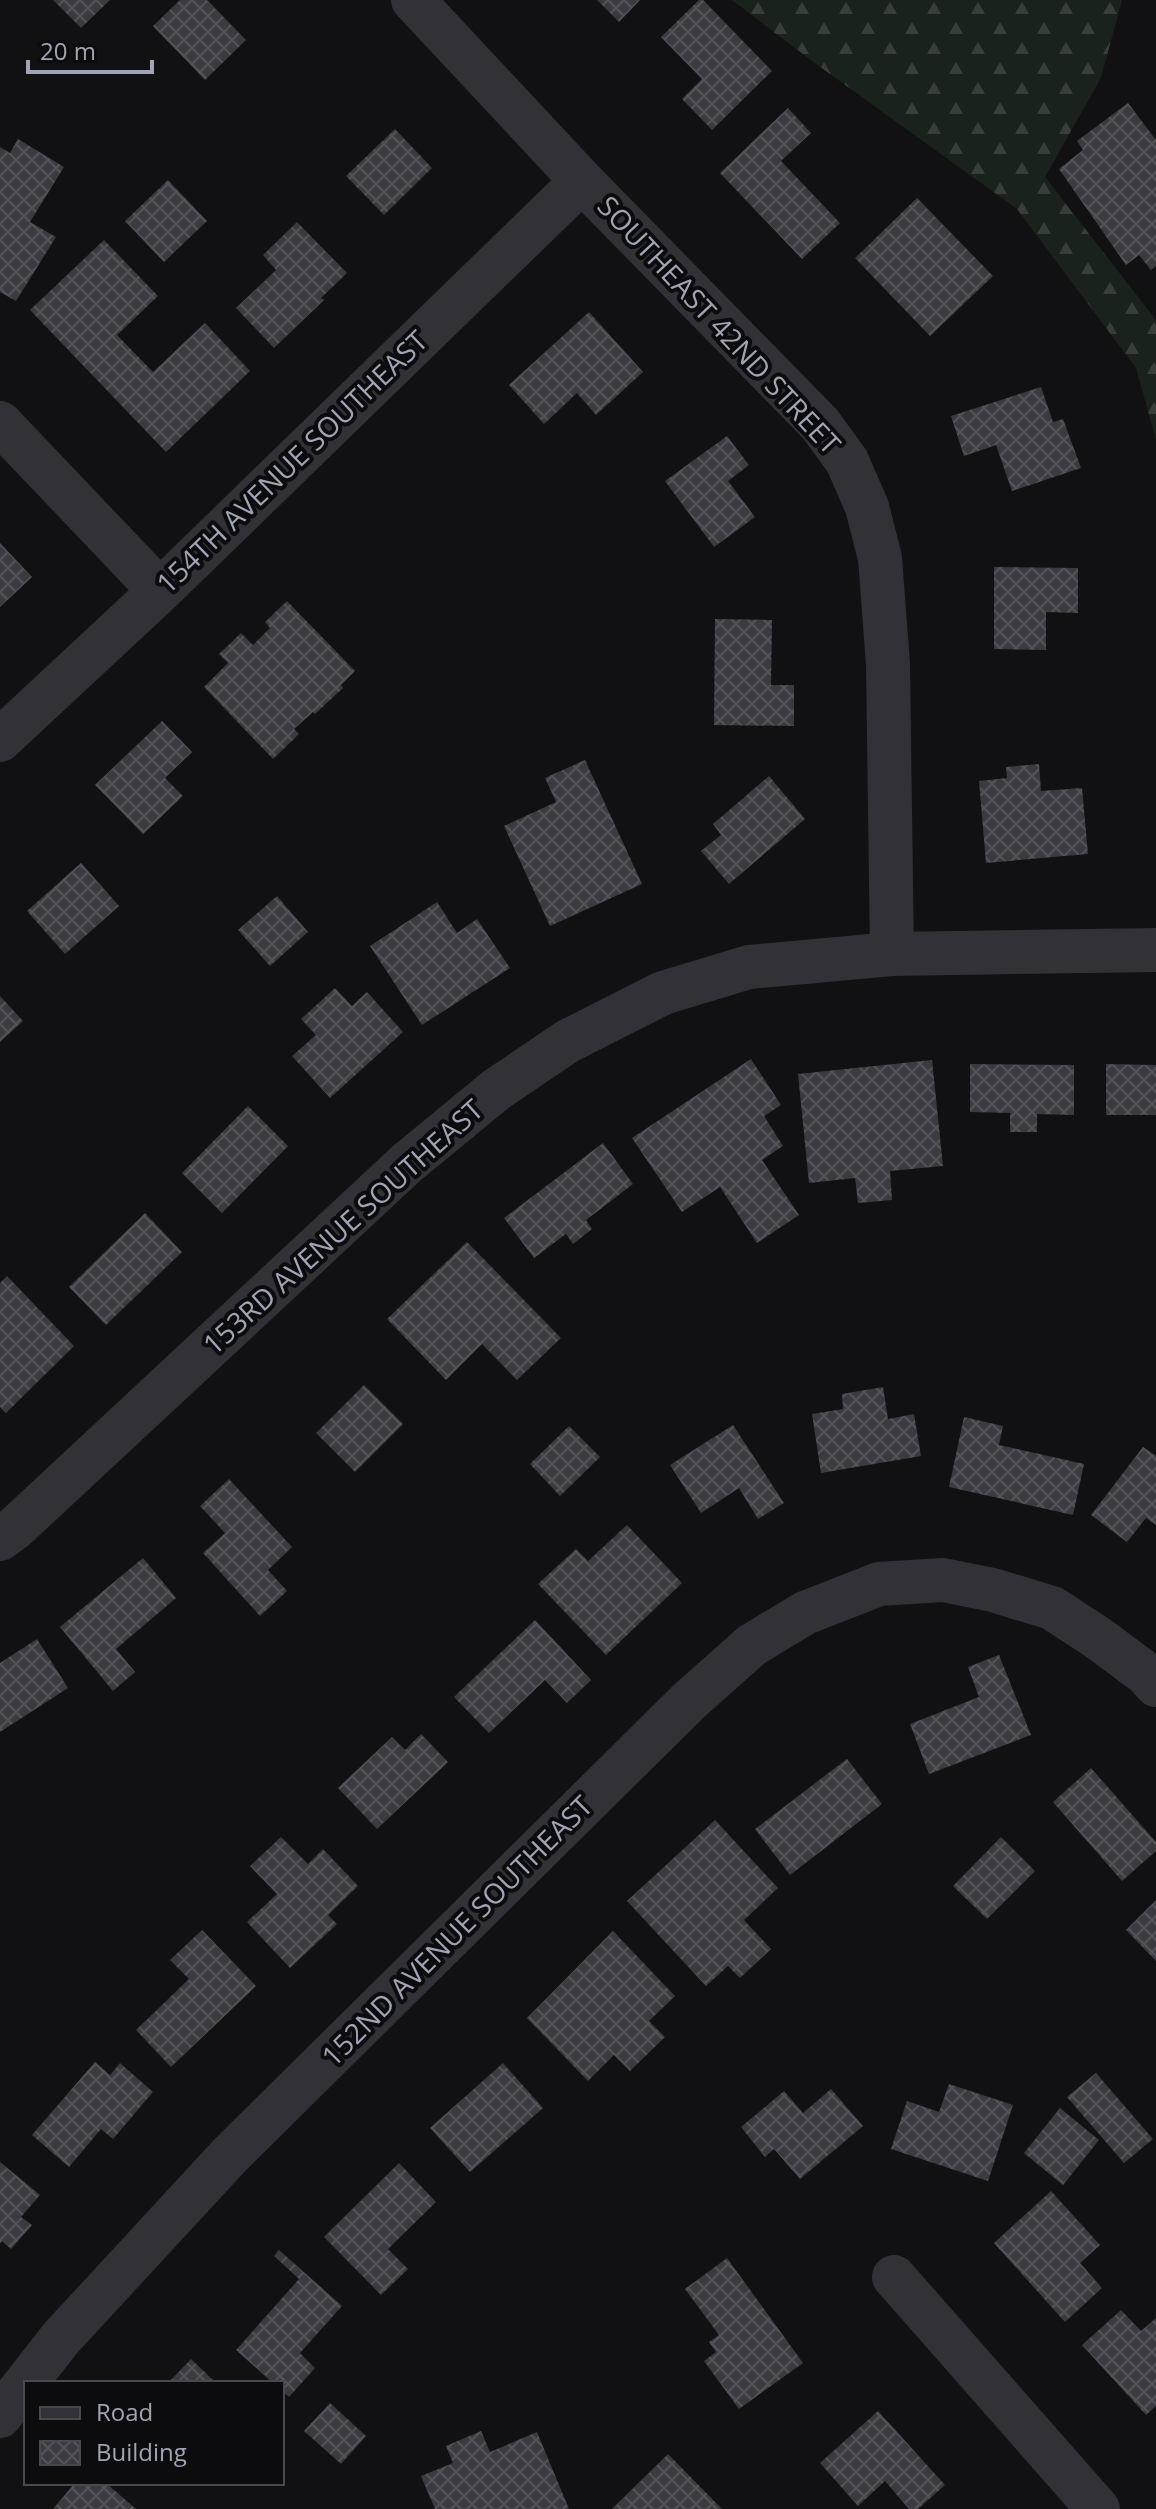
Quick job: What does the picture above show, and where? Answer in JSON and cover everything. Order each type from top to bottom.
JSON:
[{"type":"street","name":"SOUTHEAST 42ND STREET","points":[[413,0],[582,181],[820,424],[847,461],[867,507],[880,558],[888,664],[892,954]]},
{"type":"street","name":"154TH AVENUE SOUTHEAST","points":[[0,740],[160,591],[582,181]]},
{"type":"street","points":[[0,423],[160,591]]},
{"type":"street","name":"153RD AVENUE SOUTHEAST","points":[[0,1539],[407,1163],[497,1089],[568,1041],[663,993],[749,967],[892,954],[1156,950]]},
{"type":"street","name":"152ND AVENUE SOUTHEAST","points":[[27,2381],[61,2338],[230,2155],[689,1701],[752,1645],[805,1613],[879,1584],[943,1580],[993,1590],[1052,1608],[1098,1638],[1156,1685]]},
{"type":"street","points":[[894,2277],[1098,2509]]},
{"type":"street","name":"152ND AVENUE SOUTHEAST","points":[[0,2416],[24,2385]]},
{"type":"green space","points":[[732,0],[1122,0],[1101,78],[1045,177],[1156,320],[1156,440],[1136,368],[1017,209]]},
{"type":"building","points":[[53,0],[110,0],[81,28]]},
{"type":"building","points":[[180,0],[207,0],[246,40],[205,80],[153,26]]},
{"type":"building","points":[[597,0],[640,0],[619,22]]},
{"type":"building","points":[[699,0],[703,0],[772,71],[712,130],[682,99],[702,79],[661,37]]},
{"type":"building","points":[[1128,103],[1156,140],[1156,266],[1151,270],[1139,255],[1126,265],[1059,169],[1083,150],[1077,141]]},
{"type":"building","points":[[788,108],[811,133],[781,161],[840,223],[802,259],[720,173]]},
{"type":"building","points":[[395,129],[432,168],[384,215],[346,176]]},
{"type":"building","points":[[18,139],[64,167],[30,222],[56,237],[16,301],[0,292],[0,147],[10,153]]},
{"type":"building","points":[[168,180],[207,221],[164,262],[125,221]]},
{"type":"building","points":[[917,198],[993,276],[930,336],[855,258]]},
{"type":"building","points":[[297,222],[347,273],[274,348],[236,308],[276,270],[263,255]]},
{"type":"building","points":[[104,240],[158,296],[117,335],[153,372],[205,323],[250,371],[166,452],[30,310]]},
{"type":"building","points":[[589,312],[643,372],[596,415],[577,393],[544,424],[509,385]]},
{"type":"building","points":[[1041,387],[1053,422],[1063,419],[1081,468],[1012,491],[996,445],[964,456],[951,416]]},
{"type":"building","points":[[727,436],[749,465],[728,481],[755,517],[714,547],[665,481]]},
{"type":"building","points":[[0,543],[32,577],[0,607]]},
{"type":"building","points":[[994,567],[1078,568],[1078,613],[1046,612],[1046,650],[994,649]]},
{"type":"building","points":[[287,601],[355,671],[341,685],[343,688],[294,729],[299,734],[273,759],[204,687],[228,663],[219,654],[241,633],[253,645],[270,628],[265,622]]},
{"type":"building","points":[[715,619],[772,620],[771,685],[794,685],[794,726],[714,725]]},
{"type":"building","points":[[162,721],[192,752],[165,778],[183,796],[143,834],[95,785]]},
{"type":"building","points":[[585,760],[642,884],[550,926],[504,826],[556,802],[545,778]]},
{"type":"building","points":[[1039,764],[1041,791],[1082,788],[1088,854],[986,863],[979,781],[1007,778],[1006,767]]},
{"type":"building","points":[[769,776],[805,819],[729,884],[701,851],[721,835],[713,824]]},
{"type":"building","points":[[81,863],[119,906],[65,954],[27,911]]},
{"type":"building","points":[[277,896],[308,932],[270,966],[238,930]]},
{"type":"building","points":[[437,902],[457,933],[477,919],[510,968],[422,1025],[370,946]]},
{"type":"building","points":[[335,988],[352,1006],[367,992],[403,1032],[330,1098],[292,1056],[316,1035],[301,1019]]},
{"type":"building","points":[[0,996],[23,1021],[0,1042]]},
{"type":"building","points":[[751,1059],[781,1105],[764,1116],[783,1146],[762,1160],[799,1215],[757,1243],[720,1187],[682,1212],[632,1138]]},
{"type":"building","points":[[932,1060],[943,1166],[890,1171],[892,1200],[858,1203],[855,1178],[809,1183],[798,1074]]},
{"type":"building","points":[[970,1064],[1074,1065],[1074,1115],[1037,1114],[1037,1132],[1010,1132],[1010,1113],[970,1112]]},
{"type":"building","points":[[1106,1064],[1156,1065],[1156,1115],[1106,1115]]},
{"type":"building","points":[[248,1106],[288,1146],[222,1213],[182,1173]]},
{"type":"building","points":[[603,1143],[633,1184],[586,1220],[592,1229],[573,1244],[566,1234],[534,1258],[504,1218]]},
{"type":"building","points":[[145,1213],[182,1252],[106,1325],[69,1287]]},
{"type":"building","points":[[467,1242],[561,1338],[517,1380],[482,1344],[446,1380],[387,1319]]},
{"type":"building","points":[[7,1276],[74,1346],[6,1413],[0,1407],[0,1283]]},
{"type":"building","points":[[364,1385],[403,1424],[355,1472],[316,1433]]},
{"type":"building","points":[[883,1387],[888,1419],[914,1414],[921,1456],[821,1473],[812,1414],[843,1409],[842,1394]]},
{"type":"building","points":[[964,1417],[1003,1426],[999,1445],[1084,1464],[1073,1515],[949,1487]]},
{"type":"building","points":[[733,1425],[784,1503],[758,1519],[739,1488],[701,1513],[670,1465]]},
{"type":"building","points":[[569,1426],[600,1457],[560,1496],[530,1464]]},
{"type":"building","points":[[1143,1447],[1156,1456],[1156,1525],[1146,1518],[1127,1542],[1091,1515]]},
{"type":"building","points":[[229,1479],[292,1547],[268,1570],[287,1591],[260,1616],[203,1553],[225,1533],[200,1506]]},
{"type":"building","points":[[627,1525],[682,1583],[606,1655],[538,1584],[576,1549],[588,1561]]},
{"type":"building","points":[[143,1558],[176,1598],[116,1649],[135,1672],[113,1691],[60,1627]]},
{"type":"building","points":[[535,1620],[591,1680],[567,1703],[545,1680],[489,1733],[454,1697]]},
{"type":"building","points":[[37,1639],[68,1688],[0,1732],[0,1663]]},
{"type":"building","points":[[999,1655],[1031,1735],[929,1774],[910,1724],[979,1697],[968,1667]]},
{"type":"building","points":[[421,1734],[448,1762],[377,1829],[338,1788],[392,1737],[405,1750]]},
{"type":"building","points":[[847,1759],[882,1804],[790,1875],[755,1829]]},
{"type":"building","points":[[1091,1768],[1156,1842],[1156,1851],[1122,1881],[1053,1802]]},
{"type":"building","points":[[715,1820],[778,1888],[744,1920],[771,1949],[740,1978],[728,1966],[706,1986],[627,1901]]},
{"type":"building","points":[[281,1837],[308,1864],[323,1849],[358,1886],[328,1915],[337,1924],[290,1968],[247,1922],[277,1894],[250,1866]]},
{"type":"building","points":[[1001,1837],[1035,1871],[987,1919],[953,1886]]},
{"type":"building","points":[[1156,1900],[1156,1961],[1126,1930]]},
{"type":"building","points":[[202,1930],[256,1986],[171,2067],[136,2030],[189,1979],[170,1960]]},
{"type":"building","points":[[613,1931],[675,1996],[649,2021],[665,2037],[630,2071],[614,2055],[588,2081],[527,2018]]},
{"type":"building","points":[[95,2062],[110,2075],[120,2063],[153,2092],[113,2139],[101,2129],[69,2167],[32,2135]]},
{"type":"building","points":[[503,2063],[543,2108],[470,2172],[430,2128]]},
{"type":"building","points":[[1096,2073],[1153,2139],[1124,2163],[1067,2097]]},
{"type":"building","points":[[949,2084],[1013,2105],[988,2181],[891,2149],[907,2101],[939,2112]]},
{"type":"building","points":[[831,2089],[863,2126],[800,2179],[774,2149],[765,2157],[741,2127],[784,2091],[803,2113]]},
{"type":"building","points":[[1060,2108],[1099,2140],[1063,2185],[1024,2153]]},
{"type":"building","points":[[0,2162],[40,2195],[21,2217],[32,2225],[11,2249],[2,2241],[0,2244]]},
{"type":"building","points":[[399,2163],[436,2202],[388,2249],[408,2269],[381,2295],[324,2237]]},
{"type":"building","points":[[1051,2191],[1100,2245],[1080,2263],[1102,2288],[1065,2322],[994,2243]]},
{"type":"building","points":[[279,2250],[342,2306],[300,2353],[315,2368],[289,2397],[284,2393],[284,2381],[271,2381],[236,2350],[299,2279],[274,2256]]},
{"type":"building","points":[[727,2258],[803,2363],[739,2409],[704,2361],[716,2352],[709,2342],[719,2335],[685,2289]]},
{"type":"building","points":[[1121,2310],[1141,2331],[1156,2318],[1156,2406],[1146,2415],[1082,2345]]},
{"type":"building","points":[[191,2359],[214,2381],[170,2381]]},
{"type":"building","points":[[330,2403],[366,2436],[341,2464],[304,2431]]},
{"type":"building","points":[[878,2411],[945,2485],[918,2509],[909,2509],[885,2481],[858,2506],[820,2463]]},
{"type":"building","points":[[481,2431],[490,2452],[537,2432],[569,2509],[435,2509],[421,2476],[453,2463],[446,2446]]},
{"type":"building","points":[[668,2454],[722,2509],[612,2509]]},
{"type":"building","points":[[73,2485],[108,2485],[136,2509],[53,2509]]}]
